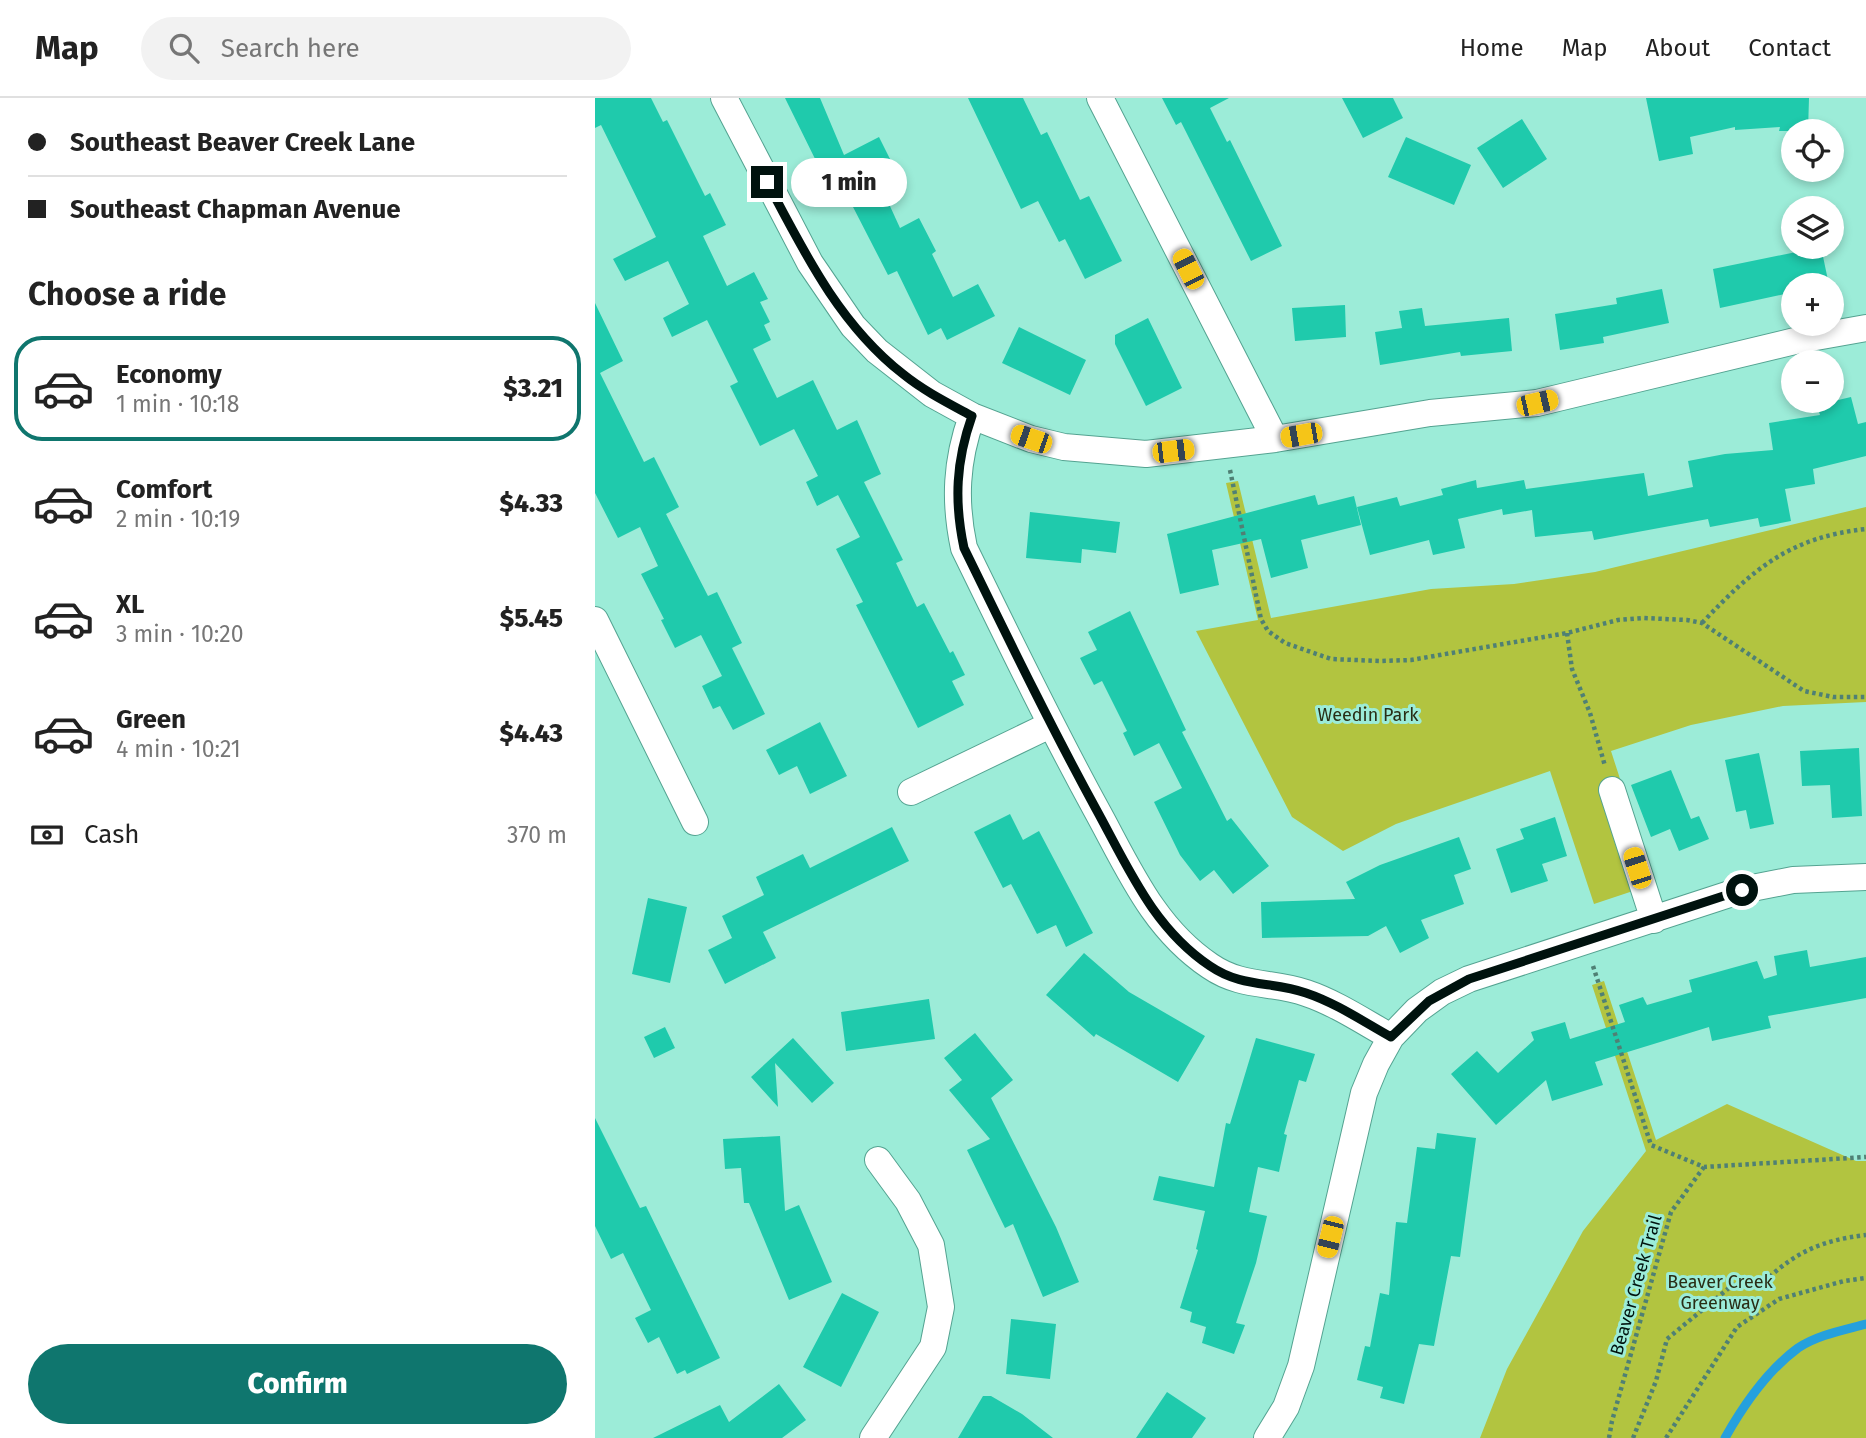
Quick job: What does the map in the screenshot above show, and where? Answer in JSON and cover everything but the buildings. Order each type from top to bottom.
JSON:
[{"type":"street","points":[[724,98],[810,263],[853,326],[903,374],[972,416],[1031,439],[1101,451],[1146,454],[1275,439],[1430,413],[1537,403],[1799,340],[1866,328]]},
{"type":"street","points":[[1100,98],[1275,439]]},
{"type":"street","points":[[972,416],[961,446],[957,478],[957,516],[964,548],[1050,725],[1139,891],[1160,920],[1184,946],[1211,967],[1243,982],[1306,993],[1391,1037]]},
{"type":"street","points":[[595,620],[695,822]]},
{"type":"street","points":[[911,792],[1050,725]]},
{"type":"street","points":[[1612,790],[1654,920]]},
{"type":"street","points":[[1266,1438],[1286,1407],[1301,1366],[1364,1093],[1391,1037],[1417,1010],[1451,987],[1469,979],[1755,888],[1793,880],[1866,877]]},
{"type":"street","points":[[873,1438],[933,1347],[941,1307],[939,1282],[930,1245],[908,1201],[878,1160]]},
{"type":"path","points":[[1226,445],[1261,619],[1268,631],[1279,640],[1331,659],[1393,662],[1567,633],[1618,620],[1644,618],[1702,623],[1804,691],[1833,697],[1866,697]]},
{"type":"path","points":[[1702,623],[1736,589],[1790,549],[1822,536],[1866,529]]},
{"type":"path","points":[[1567,633],[1572,669],[1590,713],[1612,790]]},
{"type":"path","points":[[1588,941],[1595,975],[1651,1145],[1704,1167],[1866,1157]]},
{"type":"path","name":"Beaver Creek Trail","points":[[1609,1438],[1671,1212],[1704,1167]]},
{"type":"path","points":[[1633,1438],[1656,1381],[1667,1339],[1741,1278],[1765,1281],[1789,1259],[1836,1239],[1866,1235]]},
{"type":"path","points":[[1665,1438],[1737,1327],[1779,1300],[1845,1281],[1866,1278]]},
{"type":"green space","name":"Weedin Park","points":[[1238,481],[1271,618],[1431,589],[1514,584],[1595,572],[1866,507],[1866,702],[1783,706],[1691,725],[1611,751],[1654,884],[1594,904],[1550,771],[1396,824],[1343,851],[1292,817],[1196,631],[1258,620],[1226,483]]},
{"type":"green space","name":"Beaver Creek Greenway","points":[[1604,981],[1656,1140],[1727,1104],[1856,1161],[1866,1161],[1866,1438],[1480,1438],[1507,1369],[1583,1231],[1646,1151],[1592,985]]},
{"type":"waterway","points":[[1725,1438],[1757,1389],[1776,1367],[1798,1348],[1831,1333],[1866,1324]]},
{"type":"route","points":[[767,182],[810,263],[853,326],[903,374],[972,416],[961,446],[957,478],[957,516],[964,548],[1050,725],[1139,891],[1160,920],[1184,946],[1211,967],[1243,982],[1306,993],[1391,1037],[1429,1001],[1469,979],[1742,890]]}]
